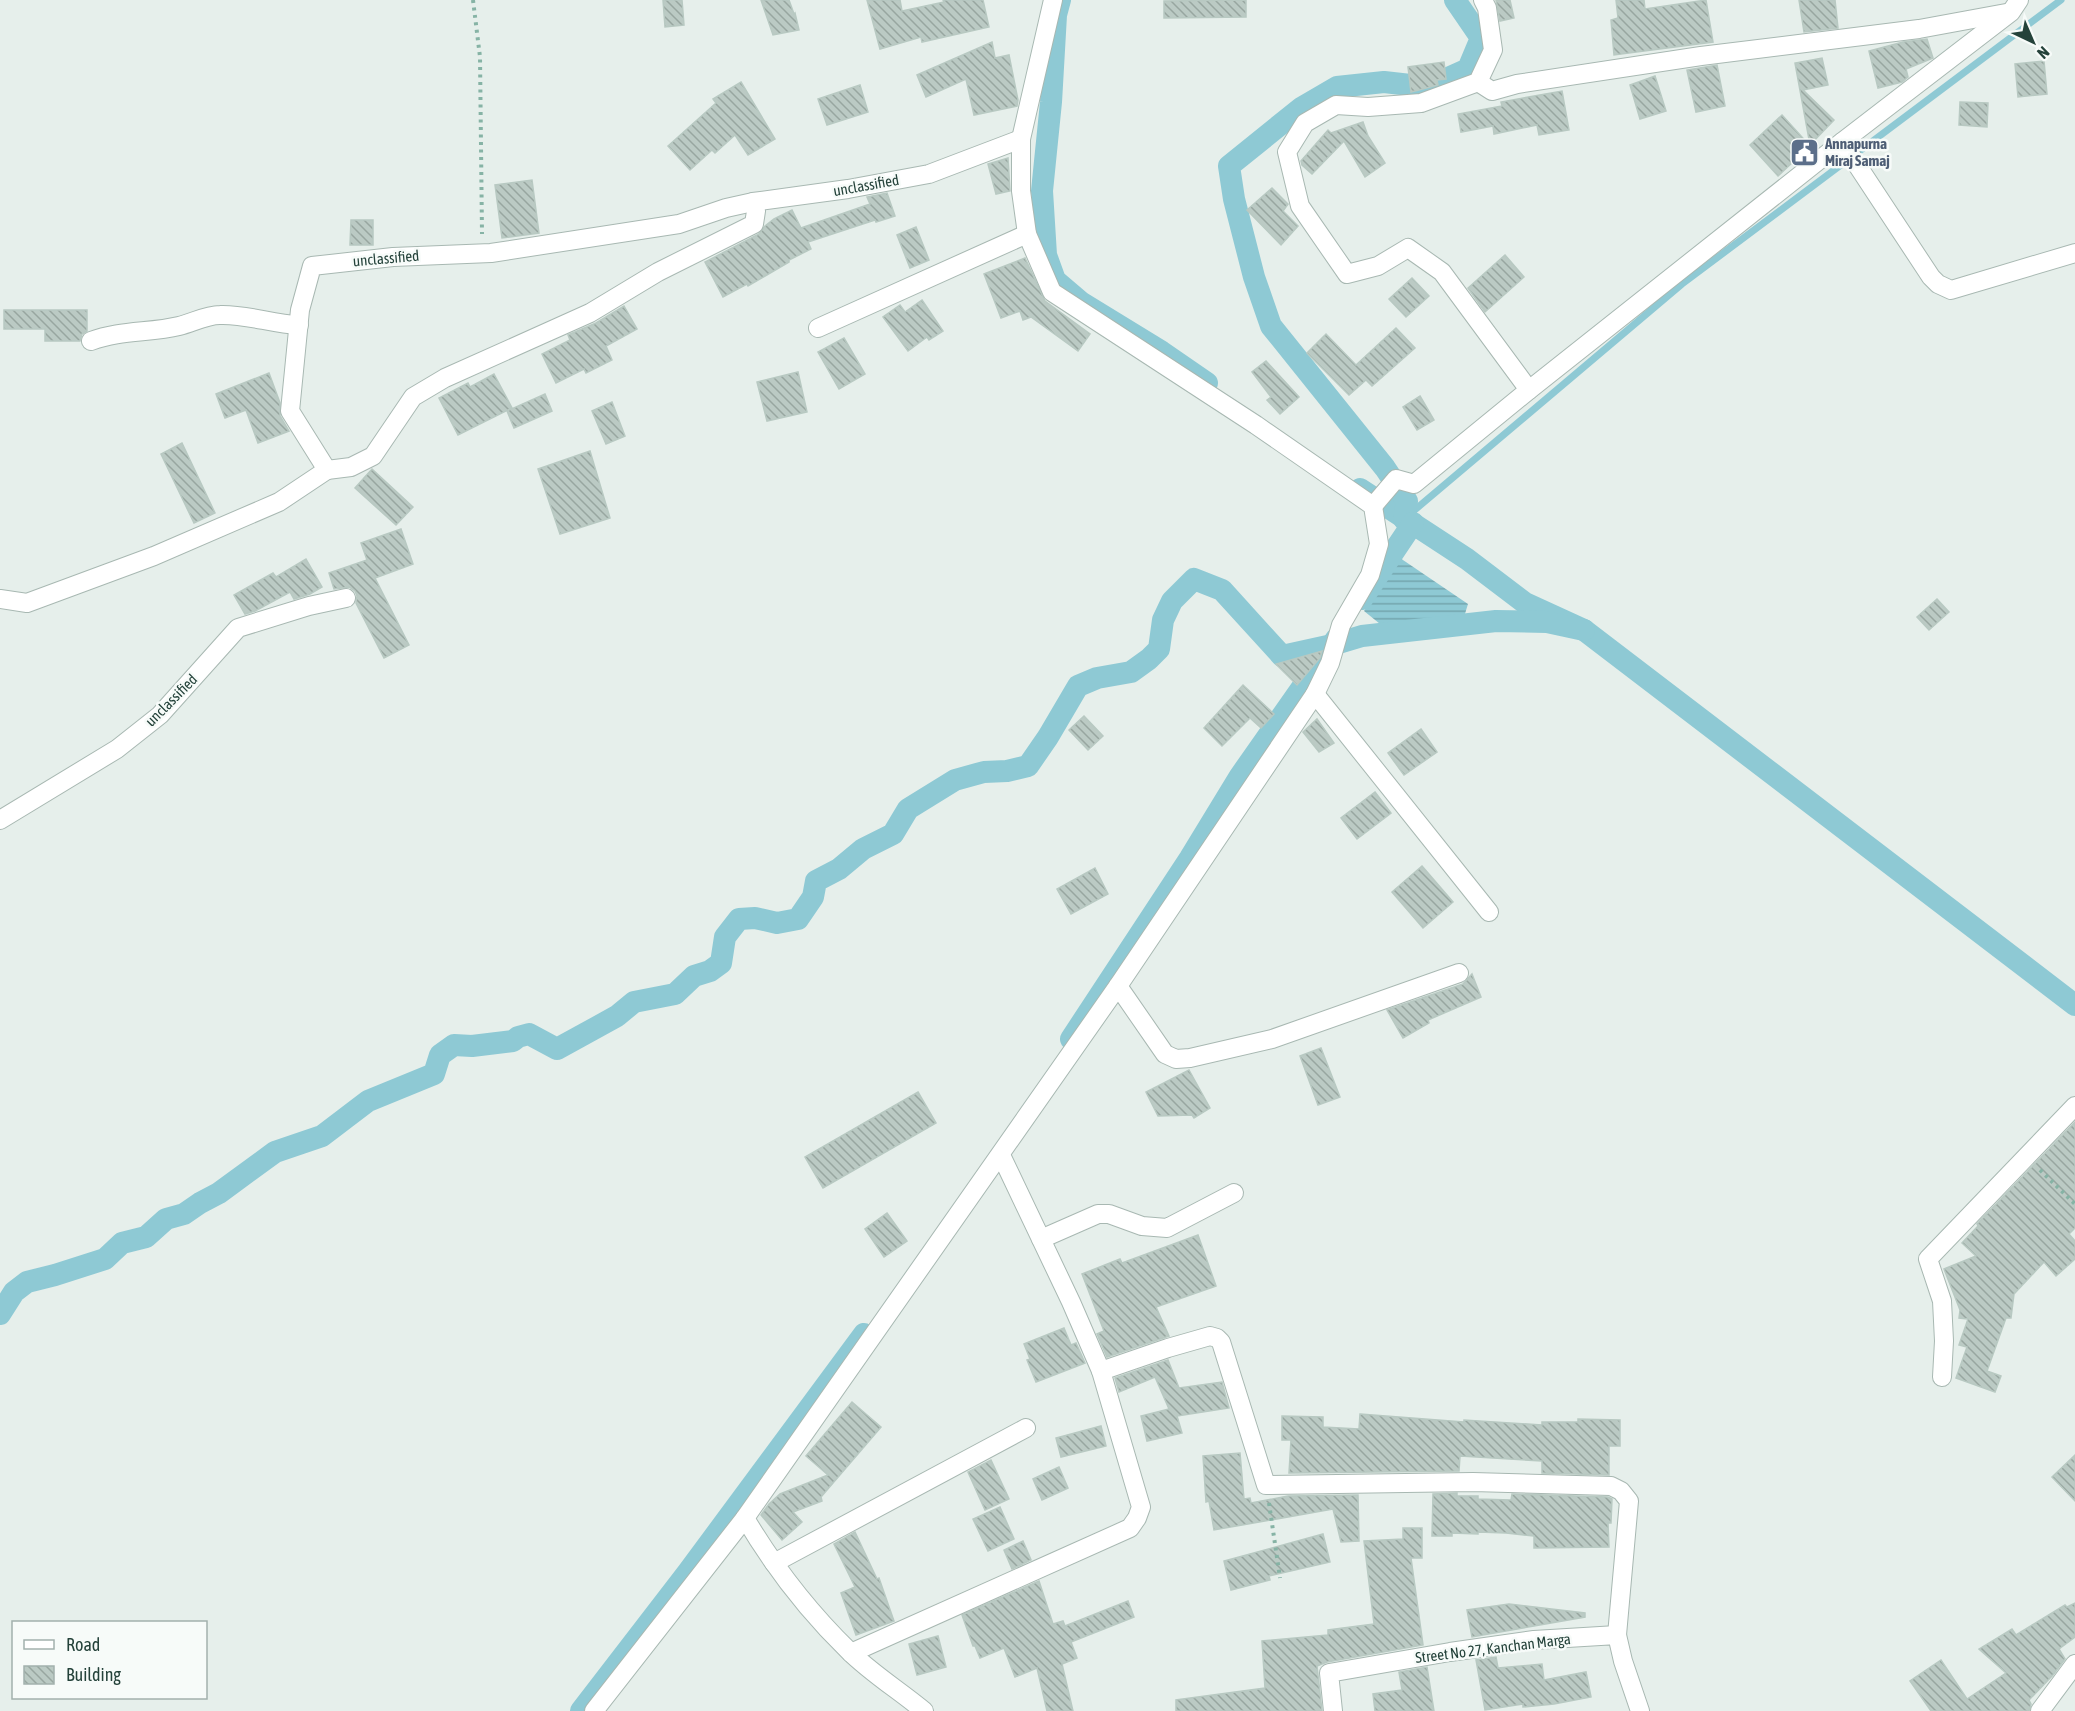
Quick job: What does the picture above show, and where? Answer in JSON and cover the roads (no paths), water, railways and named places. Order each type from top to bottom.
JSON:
[{"type":"street","points":[[594,1711],[745,1518],[1118,986],[1315,694],[1330,663],[1341,625],[1370,575],[1379,544],[1373,506],[1256,425],[1052,292],[1027,234],[1021,191],[1021,139],[1053,0]]},
{"type":"street","points":[[1483,0],[1487,8],[1493,50],[1478,82],[1421,103],[1368,107],[1336,105],[1305,123],[1287,152],[1300,206],[1347,274],[1378,266],[1408,248],[1442,272],[1529,390]]},
{"type":"street","points":[[1478,82],[1492,91],[1517,84],[1701,56],[1919,29],[2015,6]]},
{"type":"street","points":[[1373,506],[1396,479],[1414,484],[1529,390],[2015,6]]},
{"type":"street","name":"unclassified","points":[[327,470],[290,411],[300,310],[312,266],[393,256],[484,253],[679,224],[726,208],[753,202],[848,189],[929,174],[1021,139]]},
{"type":"street","points":[[1842,142],[1930,277],[1938,284],[1951,290],[2075,253]]},
{"type":"street","points":[[0,599],[27,603],[143,560],[279,502],[327,470],[351,467],[374,456],[413,397],[445,378],[590,313],[658,272],[753,224],[756,211],[753,202]]},
{"type":"street","points":[[818,328],[1027,234]]},
{"type":"street","points":[[91,341],[126,332],[178,327],[218,315],[252,317],[278,324],[298,325]]},
{"type":"street","name":"unclassified","points":[[0,820],[117,749],[160,715],[238,628],[309,606],[346,598]]},
{"type":"street","points":[[1315,694],[1489,912]]},
{"type":"street","points":[[1118,986],[1165,1054],[1176,1059],[1183,1059],[1272,1040],[1459,972]]},
{"type":"street","points":[[1942,1377],[1944,1341],[1942,1300],[1928,1259],[2075,1106]]},
{"type":"street","points":[[850,1653],[1130,1528],[1141,1507],[1101,1371],[1001,1155]]},
{"type":"street","points":[[1041,1239],[1098,1214],[1110,1214],[1142,1226],[1167,1228],[1234,1193]]},
{"type":"street","points":[[1101,1371],[1168,1348],[1210,1336],[1216,1338],[1221,1342],[1266,1485],[1473,1482],[1611,1485],[1621,1491],[1629,1501],[1617,1635],[1640,1711]]},
{"type":"street","points":[[774,1563],[1026,1428]]},
{"type":"street","points":[[745,1518],[774,1563],[802,1600],[850,1653],[924,1711]]},
{"type":"street","name":"Street No 27, Kanchan Marga","points":[[1333,1711],[1329,1673],[1534,1640],[1617,1635]]},
{"type":"street","points":[[2040,1711],[2075,1664]]},
{"type":"water","points":[[1400,558],[1468,604],[1464,617],[1385,628],[1364,611]]},
{"type":"waterway","points":[[1060,0],[1056,15],[1051,102],[1042,191],[1046,255],[1055,280],[1082,303],[1162,352],[1207,383]]},
{"type":"waterway","points":[[1404,519],[1407,501],[1385,468],[1271,326],[1254,277],[1234,199],[1229,166],[1301,108],[1337,87],[1384,82],[1428,87],[1468,69],[1481,38],[1455,0]]},
{"type":"waterway","points":[[1404,519],[1682,284],[2061,0]]},
{"type":"waterway","points":[[1360,489],[1467,559],[1525,603],[1584,630],[2075,1005]]},
{"type":"waterway","points":[[1362,599],[1413,523]]},
{"type":"waterway","points":[[0,1314],[14,1292],[27,1282],[105,1259],[122,1243],[146,1237],[166,1219],[184,1214],[219,1193],[275,1152],[322,1136],[368,1101],[434,1074],[440,1055],[454,1045],[472,1046],[513,1041],[529,1034],[557,1049],[617,1016],[634,1002],[675,994],[694,976],[710,971],[721,963],[725,937],[739,919],[755,918],[777,923],[798,919],[813,897],[816,881],[839,869],[863,849],[893,834],[908,809],[955,780],[984,772],[1007,771],[1028,766],[1078,686],[1097,678],[1131,672],[1159,649],[1163,620],[1172,601],[1194,579],[1222,590],[1282,656],[1362,636],[1496,621],[1547,622],[1584,630]]},
{"type":"waterway","points":[[1071,1039],[1190,858],[1240,776],[1336,639]]},
{"type":"waterway","points":[[581,1711],[688,1572],[864,1334]]},
{"type":"place","name":"Annapurna Miraj Samaj","points":[[1804,152]]}]
